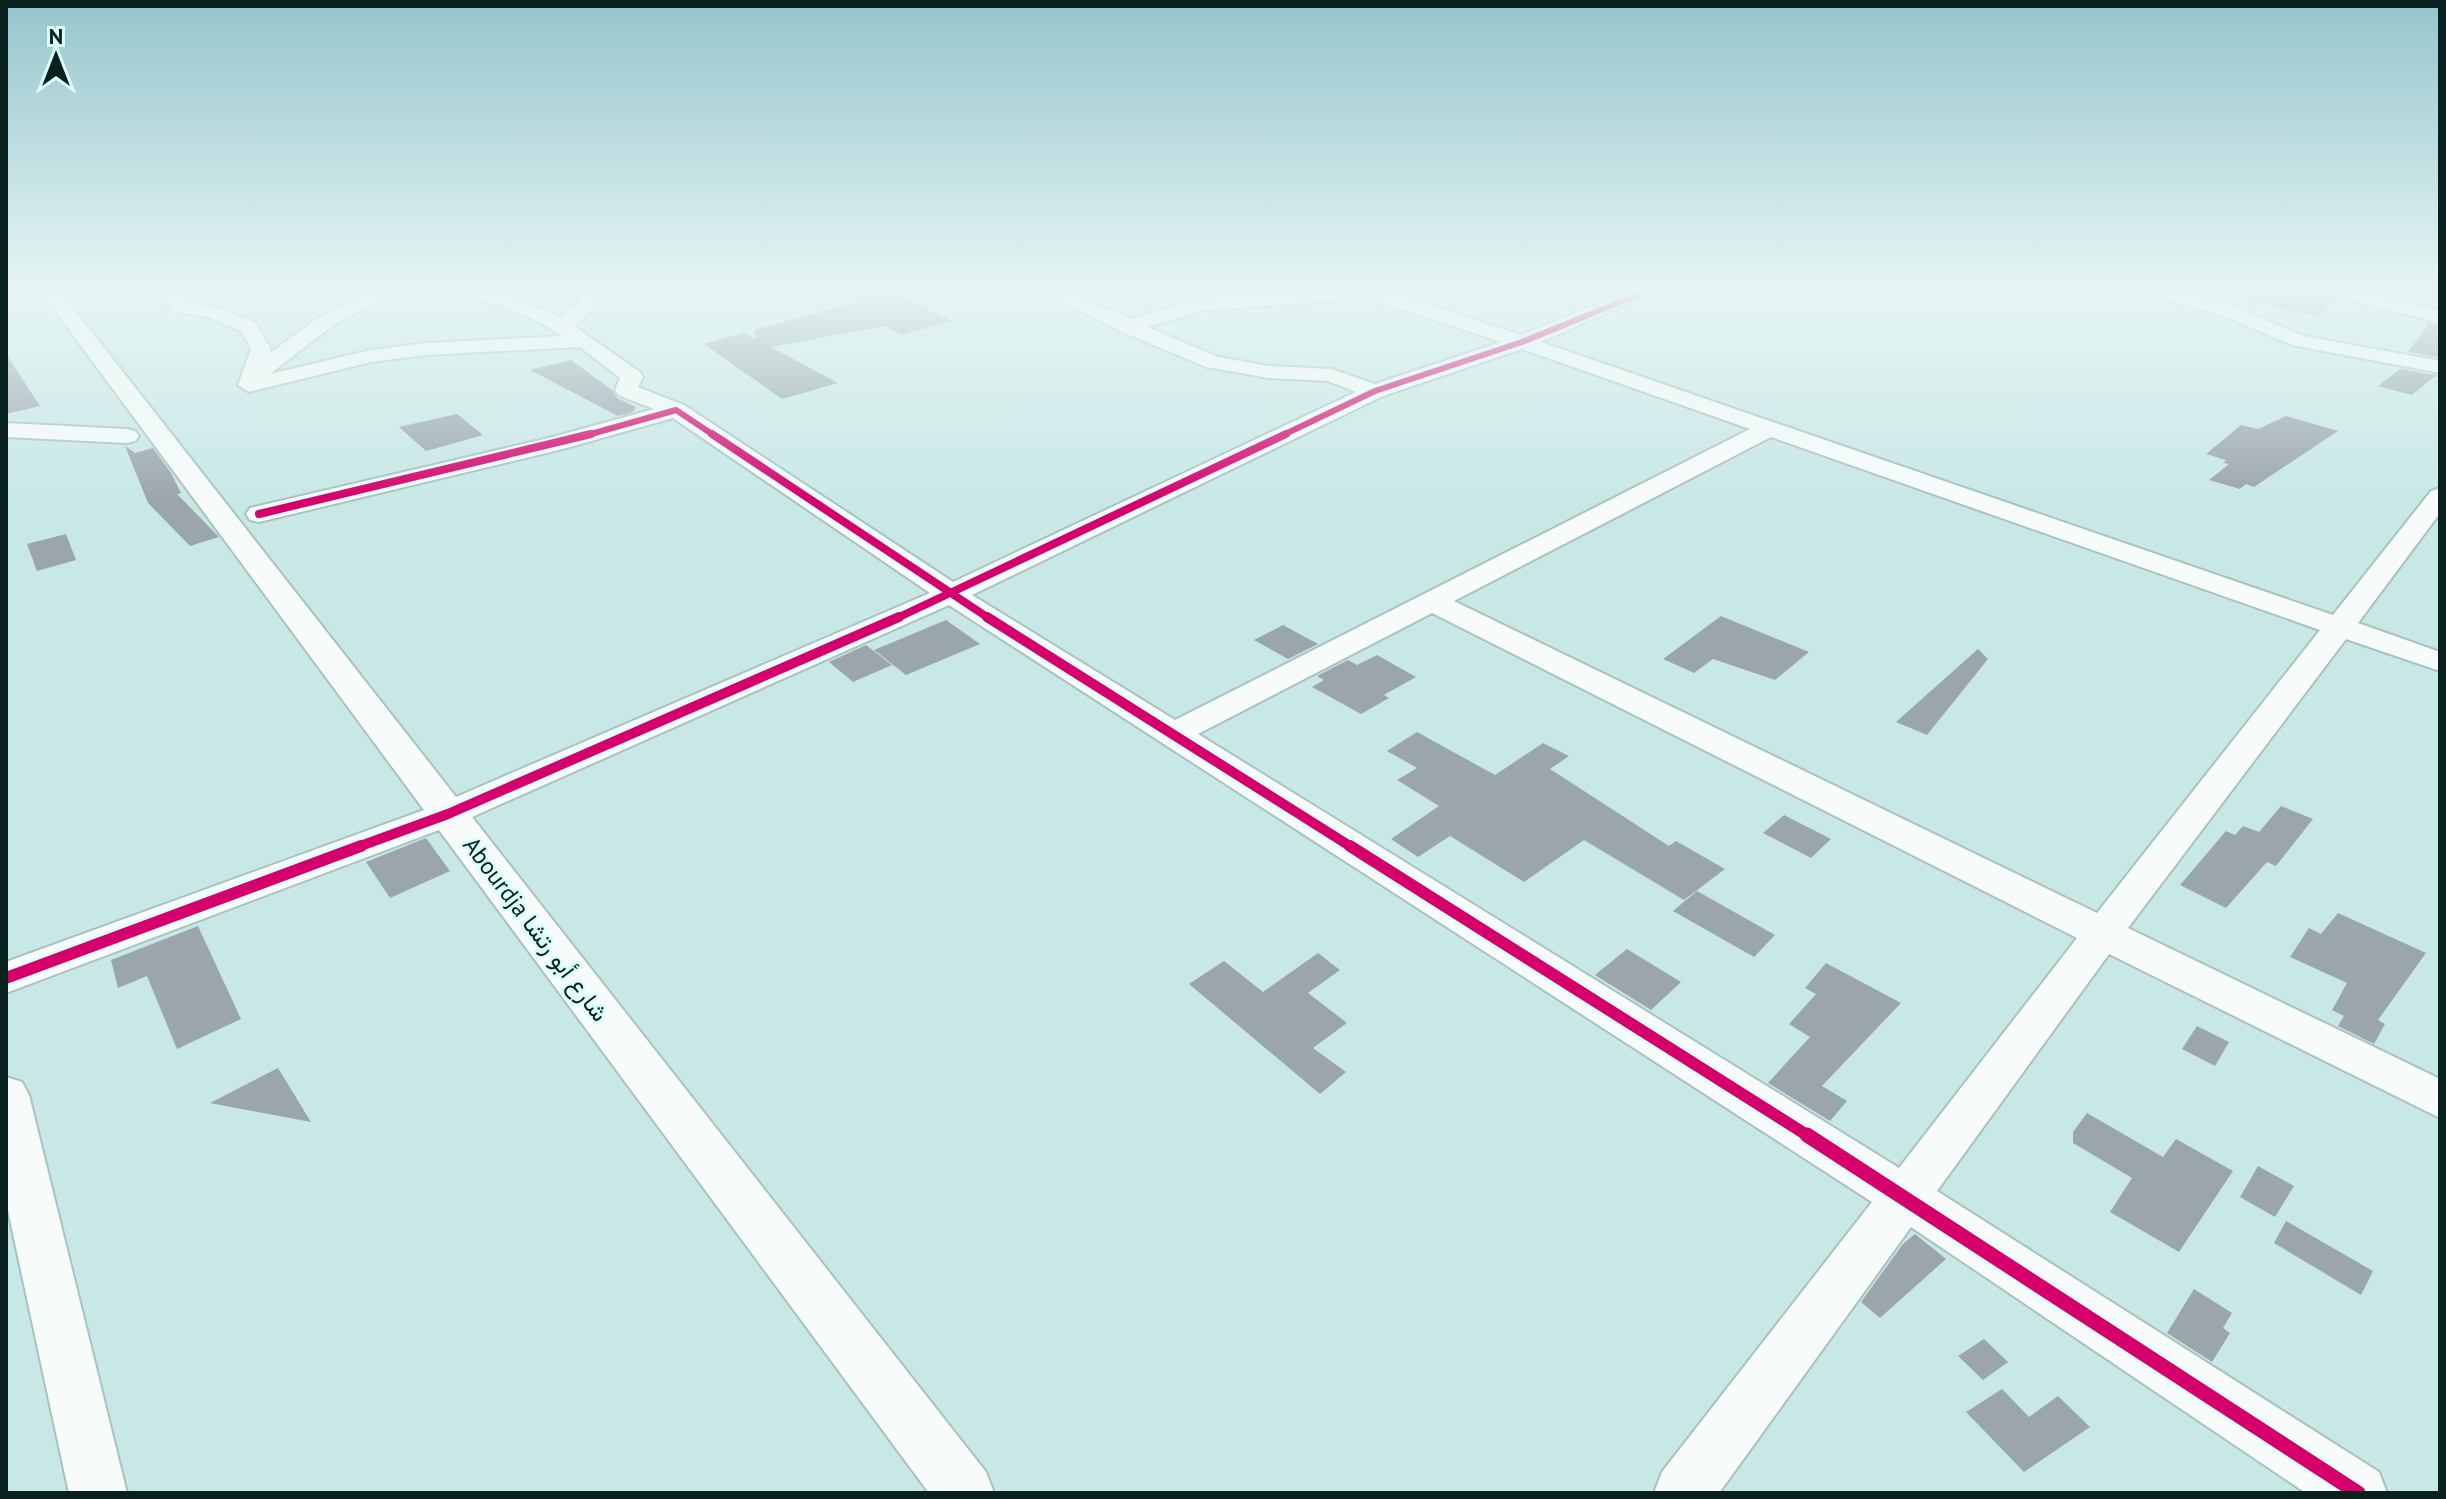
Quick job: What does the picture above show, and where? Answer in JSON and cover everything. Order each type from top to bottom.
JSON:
[{"type":"street","name":"Abourdja شارع أبو رتشا","points":[[101,359],[965,1493]]},
{"type":"street","points":[[257,359],[250,379],[276,359]]},
{"type":"street","points":[[249,385],[359,359]]},
{"type":"street","points":[[609,359],[632,377],[626,390],[676,410],[951,594],[1906,1198],[2358,1493]]},
{"type":"street","points":[[1203,359],[1269,372],[1331,375],[1375,391]]},
{"type":"street","points":[[6,978],[448,814],[951,594],[1375,391],[1471,359]]},
{"type":"street","points":[[1571,359],[2440,662]]},
{"type":"street","points":[[2396,359],[2440,367]]},
{"type":"street","points":[[259,514],[555,444],[676,410]]},
{"type":"street","points":[[1173,734],[1770,428]]},
{"type":"street","points":[[6,430],[127,436]]},
{"type":"street","points":[[1683,1493],[2103,933],[2440,496]]},
{"type":"street","points":[[1431,601],[2440,1100]]},
{"type":"street","points":[[6,1095],[98,1493]]},
{"type":"building","points":[[6,359],[9,359],[40,406],[6,414]]},
{"type":"building","points":[[725,359],[793,359],[838,383],[782,399]]},
{"type":"building","points":[[571,360],[612,390],[617,398],[636,407],[633,412],[618,416],[530,370]]},
{"type":"building","points":[[2400,369],[2440,376],[2440,377],[2435,376],[2412,395],[2378,386]]},
{"type":"building","points":[[457,414],[483,435],[426,451],[399,427]]},
{"type":"building","points":[[2286,416],[2338,431],[2254,487],[2246,484],[2240,489],[2209,480],[2229,464],[2223,463],[2226,460],[2206,454],[2241,425],[2258,429]]},
{"type":"building","points":[[125,446],[135,453],[153,448],[171,473],[181,493],[177,494],[219,537],[190,546],[148,503]]},
{"type":"building","points":[[66,534],[76,560],[37,571],[27,544]]},
{"type":"building","points":[[1721,616],[1809,652],[1775,680],[1713,659],[1694,673],[1663,659]]},
{"type":"building","points":[[946,620],[980,644],[906,675],[874,650]]},
{"type":"building","points":[[1283,625],[1318,644],[1288,659],[1254,640]]},
{"type":"building","points":[[866,645],[892,665],[853,682],[829,662]]},
{"type":"building","points":[[1978,649],[1988,659],[1927,735],[1896,722]]},
{"type":"building","points":[[1377,655],[1416,677],[1384,695],[1389,698],[1361,714],[1312,687],[1324,680],[1317,676],[1348,660],[1357,665]]},
{"type":"building","points":[[1417,732],[1495,775],[1543,743],[1569,756],[1550,769],[1669,846],[1676,841],[1725,869],[1684,900],[1584,840],[1524,882],[1450,836],[1418,857],[1391,839],[1439,806],[1397,780],[1417,768],[1387,751]]},
{"type":"building","points":[[2281,806],[2313,819],[2276,866],[2267,862],[2226,908],[2180,885],[2226,831],[2235,835],[2243,826],[2259,832]]},
{"type":"building","points":[[1784,815],[1831,839],[1811,858],[1763,833]]},
{"type":"building","points":[[426,838],[450,871],[390,898],[366,862]]},
{"type":"building","points":[[1697,891],[1775,935],[1754,957],[1673,911]]},
{"type":"building","points":[[2338,913],[2426,953],[2378,1020],[2385,1024],[2374,1044],[2338,1026],[2344,1016],[2332,1010],[2347,983],[2290,957],[2309,928],[2321,934]]},
{"type":"building","points":[[198,926],[241,1019],[177,1049],[147,976],[118,988],[111,960]]},
{"type":"building","points":[[1627,949],[1681,982],[1651,1010],[1595,975]]},
{"type":"building","points":[[1318,953],[1340,970],[1308,993],[1347,1023],[1313,1048],[1346,1072],[1320,1094],[1189,984],[1224,961],[1263,992]]},
{"type":"building","points":[[1826,963],[1901,1003],[1822,1086],[1847,1101],[1830,1121],[1768,1083],[1810,1037],[1789,1024],[1816,994],[1805,988]]},
{"type":"building","points":[[2197,1026],[2229,1042],[2215,1066],[2182,1049]]},
{"type":"building","points":[[278,1068],[311,1122],[210,1103]]},
{"type":"building","points":[[2087,1113],[2163,1157],[2176,1139],[2233,1171],[2179,1252],[2110,1212],[2132,1178],[2073,1143],[2073,1132]]},
{"type":"building","points":[[2258,1166],[2294,1186],[2275,1217],[2240,1197]]},
{"type":"building","points":[[2286,1221],[2373,1271],[2361,1295],[2274,1243]]},
{"type":"building","points":[[1915,1234],[1946,1259],[1880,1318],[1861,1302],[1903,1244]]},
{"type":"building","points":[[2194,1289],[2232,1313],[2223,1328],[2230,1333],[2212,1362],[2167,1333]]},
{"type":"building","points":[[1984,1339],[2008,1362],[1983,1380],[1958,1356]]},
{"type":"building","points":[[2002,1389],[2029,1417],[2058,1396],[2090,1427],[2024,1472],[1966,1412]]},
{"type":"cycle path","points":[[6,978],[448,814],[951,594],[1375,391],[1471,359]]},
{"type":"cycle path","points":[[259,514],[555,444],[676,410],[951,594],[1916,1204],[2358,1493]]}]
